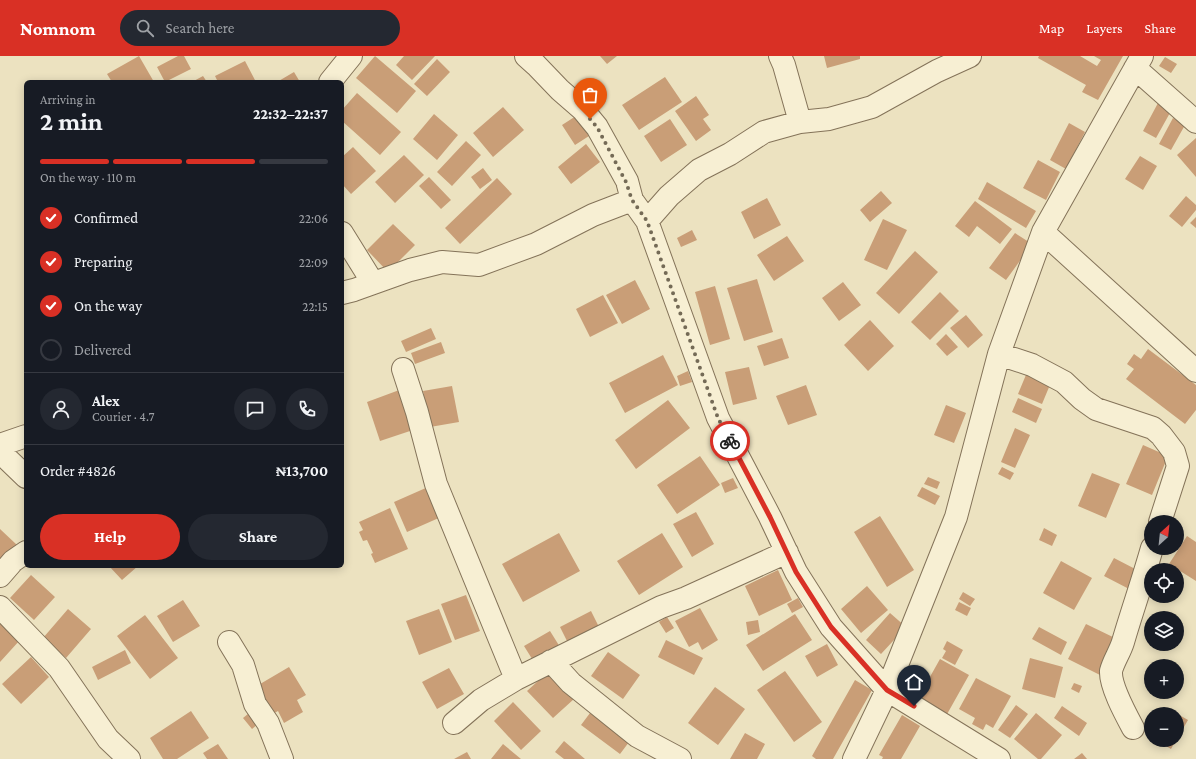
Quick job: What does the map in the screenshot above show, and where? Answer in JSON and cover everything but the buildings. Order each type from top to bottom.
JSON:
[{"type":"street","points":[[332,80],[351,56]]},
{"type":"street","points":[[526,56],[560,90],[583,110],[597,127],[626,182],[632,200],[647,221],[718,418],[770,517],[796,572],[831,627],[887,690],[999,759]]},
{"type":"street","points":[[780,56],[784,65],[800,122]]},
{"type":"street","points":[[647,221],[669,196],[699,170],[730,154],[764,132],[800,122],[829,119],[872,107],[937,71],[970,56]]},
{"type":"street","points":[[854,759],[887,690],[956,517],[999,354],[1043,232],[1139,62],[1196,122]]},
{"type":"street","points":[[344,292],[410,270],[442,262],[479,265],[536,244],[593,215],[632,200]]},
{"type":"street","points":[[1043,232],[1196,371]]},
{"type":"street","points":[[344,236],[373,283]]},
{"type":"street","points":[[999,354],[1032,365],[1064,382],[1082,399],[1096,409],[1153,428],[1161,435],[1174,452],[1178,466],[1162,515]]},
{"type":"street","points":[[403,369],[417,412],[436,484],[516,679]]},
{"type":"street","points":[[0,445],[24,437]]},
{"type":"street","points":[[0,452],[24,475]]},
{"type":"street","points":[[454,723],[481,700],[516,679],[551,661],[661,607],[686,598],[787,552]]},
{"type":"street","points":[[0,576],[13,561],[24,553]]},
{"type":"street","points":[[1133,728],[1115,692],[1111,672],[1141,588],[1150,555]]},
{"type":"street","points":[[0,607],[59,668],[108,739],[129,759]]},
{"type":"street","points":[[228,642],[243,665],[255,704],[268,723],[282,759]]},
{"type":"street","points":[[551,661],[571,683],[637,736],[680,759]]},
{"type":"way so far","points":[[590,119],[597,127],[626,182],[632,200],[647,221],[718,418],[730,441]]},
{"type":"route","points":[[730,441],[770,517],[796,572],[831,627],[887,690],[914,706]]}]
